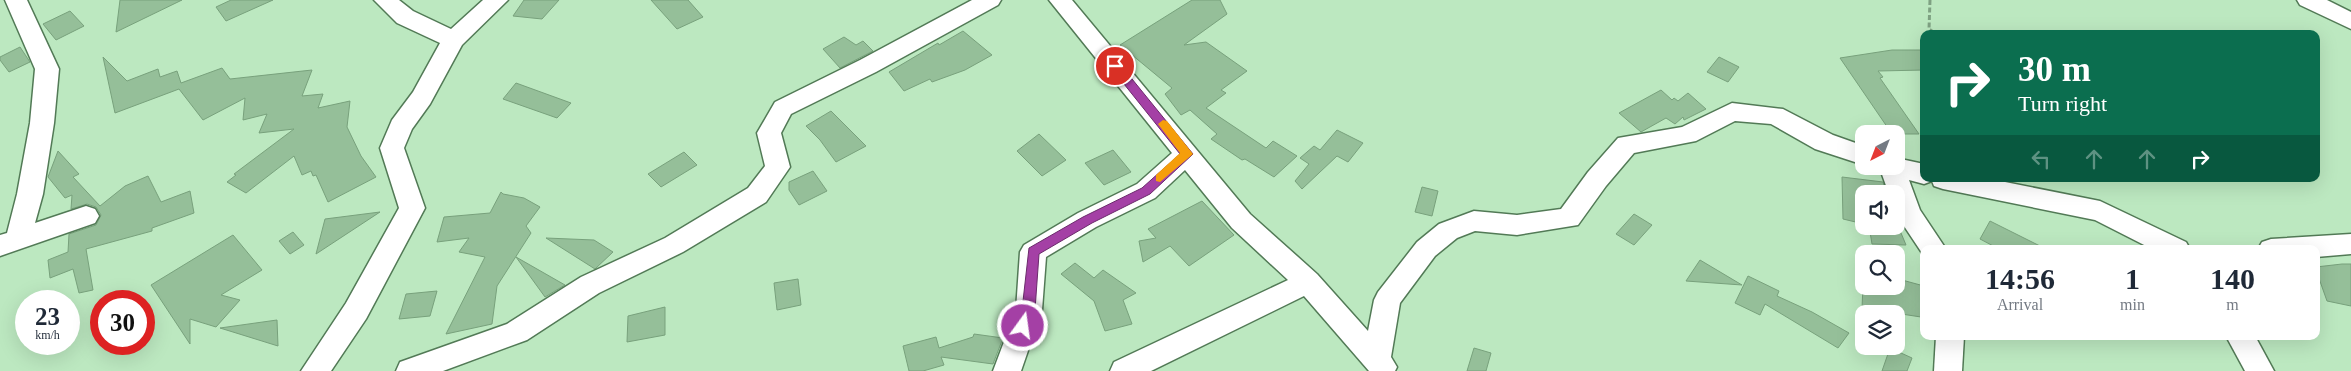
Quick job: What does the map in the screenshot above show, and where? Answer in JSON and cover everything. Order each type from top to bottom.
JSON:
[{"type":"street","points":[[9,243],[30,194],[42,123],[47,69],[16,0]]},
{"type":"street","points":[[385,0],[405,17],[453,40]]},
{"type":"street","points":[[315,371],[356,311],[412,208],[392,148],[401,126],[422,98],[453,40],[497,0]]},
{"type":"street","points":[[410,371],[516,332],[590,285],[628,265],[674,245],[757,195],[778,167],[769,133],[783,108],[868,66],[990,0]]},
{"type":"street","points":[[1060,0],[1241,221],[1308,282],[1382,364]]},
{"type":"street","points":[[2308,0],[2351,21]]},
{"type":"street","points":[[1382,364],[1387,300],[1426,249],[1448,231],[1474,221],[1517,226],[1569,218],[1597,179],[1627,145],[1686,135],[1732,112],[1775,115],[1824,142],[1855,153]]},
{"type":"street","points":[[1007,371],[1028,310],[1033,252],[1088,220],[1146,191],[1187,154]]},
{"type":"street","points":[[1905,170],[1920,173]]},
{"type":"street","points":[[1895,175],[1909,214],[1930,245]]},
{"type":"street","points":[[1958,182],[2100,211],[2169,245]]},
{"type":"street","points":[[9,243],[86,216]]},
{"type":"street","points":[[2320,246],[2351,244]]},
{"type":"street","points":[[1124,371],[1308,282]]},
{"type":"street","points":[[1948,371],[1950,340]]},
{"type":"street","points":[[2242,340],[2260,371]]},
{"type":"path","points":[[1930,0],[1930,30]]},
{"type":"building","points":[[120,0],[182,0],[116,32]]},
{"type":"building","points":[[231,0],[273,0],[226,21],[216,7]]},
{"type":"building","points":[[524,0],[559,0],[542,19],[513,16]]},
{"type":"building","points":[[651,0],[688,0],[703,17],[677,29]]},
{"type":"building","points":[[1192,0],[1220,0],[1227,14],[1184,45],[1206,42],[1247,71],[1221,90],[1226,93],[1206,108],[1266,148],[1273,141],[1297,156],[1274,177],[1245,159],[1242,160],[1211,139],[1217,134],[1190,110],[1181,115],[1165,94],[1172,88],[1120,45]]},
{"type":"building","points":[[70,11],[84,26],[56,40],[43,24]]},
{"type":"building","points":[[963,31],[992,55],[965,70],[932,82],[930,79],[904,91],[889,72],[938,43],[939,45]]},
{"type":"building","points":[[844,37],[856,45],[863,41],[873,51],[840,68],[823,49]]},
{"type":"building","points":[[20,47],[30,62],[9,72],[0,60],[0,57]]},
{"type":"building","points":[[1892,50],[1920,50],[1920,70],[1878,71],[1883,77],[1880,78],[1919,134],[1905,134],[1905,125],[1886,125],[1840,58]]},
{"type":"building","points":[[103,57],[127,81],[158,69],[160,77],[177,71],[181,83],[222,68],[230,79],[312,70],[302,96],[323,94],[318,108],[350,101],[347,127],[361,156],[376,177],[328,202],[316,175],[313,176],[311,171],[302,175],[294,156],[246,193],[227,182],[236,175],[234,174],[294,129],[259,133],[267,114],[243,120],[245,98],[203,120],[179,89],[115,113]]},
{"type":"building","points":[[1719,57],[1739,67],[1728,82],[1707,72]]},
{"type":"building","points":[[516,83],[571,103],[557,118],[503,99]]},
{"type":"building","points":[[1661,90],[1672,100],[1674,98],[1678,101],[1688,93],[1706,109],[1684,120],[1683,117],[1675,124],[1666,118],[1641,132],[1619,113]]},
{"type":"building","points":[[831,111],[866,146],[836,162],[820,140],[806,126]]},
{"type":"building","points":[[1337,130],[1363,143],[1348,162],[1337,156],[1302,189],[1295,181],[1309,164],[1300,158],[1314,146],[1320,150]]},
{"type":"building","points":[[1039,134],[1066,160],[1042,176],[1017,151]]},
{"type":"building","points":[[1113,150],[1131,172],[1104,185],[1085,163]]},
{"type":"building","points":[[58,151],[79,174],[73,177],[100,206],[125,186],[148,176],[161,202],[190,191],[194,213],[152,228],[152,231],[86,249],[93,290],[80,293],[73,269],[50,278],[48,260],[68,252],[69,234],[96,225],[101,215],[96,207],[87,204],[71,209],[72,195],[65,198],[48,177]]},
{"type":"building","points":[[684,152],[697,165],[661,187],[648,174]]},
{"type":"building","points":[[813,171],[827,191],[799,205],[789,190],[789,182]]},
{"type":"building","points":[[1842,177],[1883,182],[1884,185],[1855,185],[1855,222],[1843,219]]},
{"type":"building","points":[[1422,187],[1438,191],[1432,216],[1415,212]]},
{"type":"building","points":[[501,192],[524,198],[540,207],[526,226],[531,233],[497,286],[492,324],[446,334],[485,257],[459,252],[469,238],[437,242],[444,217],[490,213]]},
{"type":"building","points":[[1202,201],[1234,235],[1189,266],[1170,246],[1143,262],[1139,241],[1156,238],[1148,229]]},
{"type":"building","points":[[380,212],[316,254],[325,219]]},
{"type":"building","points":[[1634,214],[1652,225],[1634,245],[1616,234]]},
{"type":"building","points":[[1990,221],[2038,245],[1991,245],[1980,239]]},
{"type":"building","points":[[293,232],[304,245],[290,254],[279,241]]},
{"type":"building","points":[[233,235],[262,270],[221,295],[240,300],[216,327],[190,319],[190,344],[151,285]]},
{"type":"building","points":[[1870,235],[1902,235],[1906,245],[1872,244]]},
{"type":"building","points":[[546,238],[594,240],[613,252],[595,269]]},
{"type":"building","points":[[516,257],[565,285],[545,297]]},
{"type":"building","points":[[1700,260],[1742,285],[1686,281]]},
{"type":"building","points":[[1075,263],[1094,278],[1103,270],[1136,293],[1123,300],[1132,324],[1105,331],[1094,301],[1061,274]]},
{"type":"building","points":[[2351,264],[2351,306],[2327,301],[2320,281],[2320,267]]},
{"type":"building","points":[[1748,276],[1779,291],[1777,296],[1812,312],[1849,333],[1838,348],[1765,304],[1760,315],[1735,303]]},
{"type":"building","points":[[798,279],[801,305],[777,310],[774,283]]},
{"type":"building","points":[[1905,281],[1920,285],[1920,317],[1905,315],[1905,305],[1862,305],[1863,295],[1905,295]]},
{"type":"building","points":[[437,291],[430,316],[399,319],[406,294]]},
{"type":"building","points":[[665,307],[665,335],[627,342],[628,316]]},
{"type":"building","points":[[277,320],[278,346],[220,328]]},
{"type":"building","points":[[974,334],[1003,338],[993,364],[941,357],[944,365],[923,371],[909,371],[903,346],[936,337],[939,348],[973,337]]},
{"type":"building","points":[[1474,348],[1491,353],[1486,371],[1467,371]]},
{"type":"building","points":[[1888,355],[1905,355],[1912,358],[1907,371],[1882,371]]},
{"type":"slow traffic","points":[[1160,178],[1187,154],[1163,124]]},
{"type":"route","points":[[1023,326],[1028,310],[1033,252],[1088,220],[1146,191],[1187,154],[1115,66]]}]
